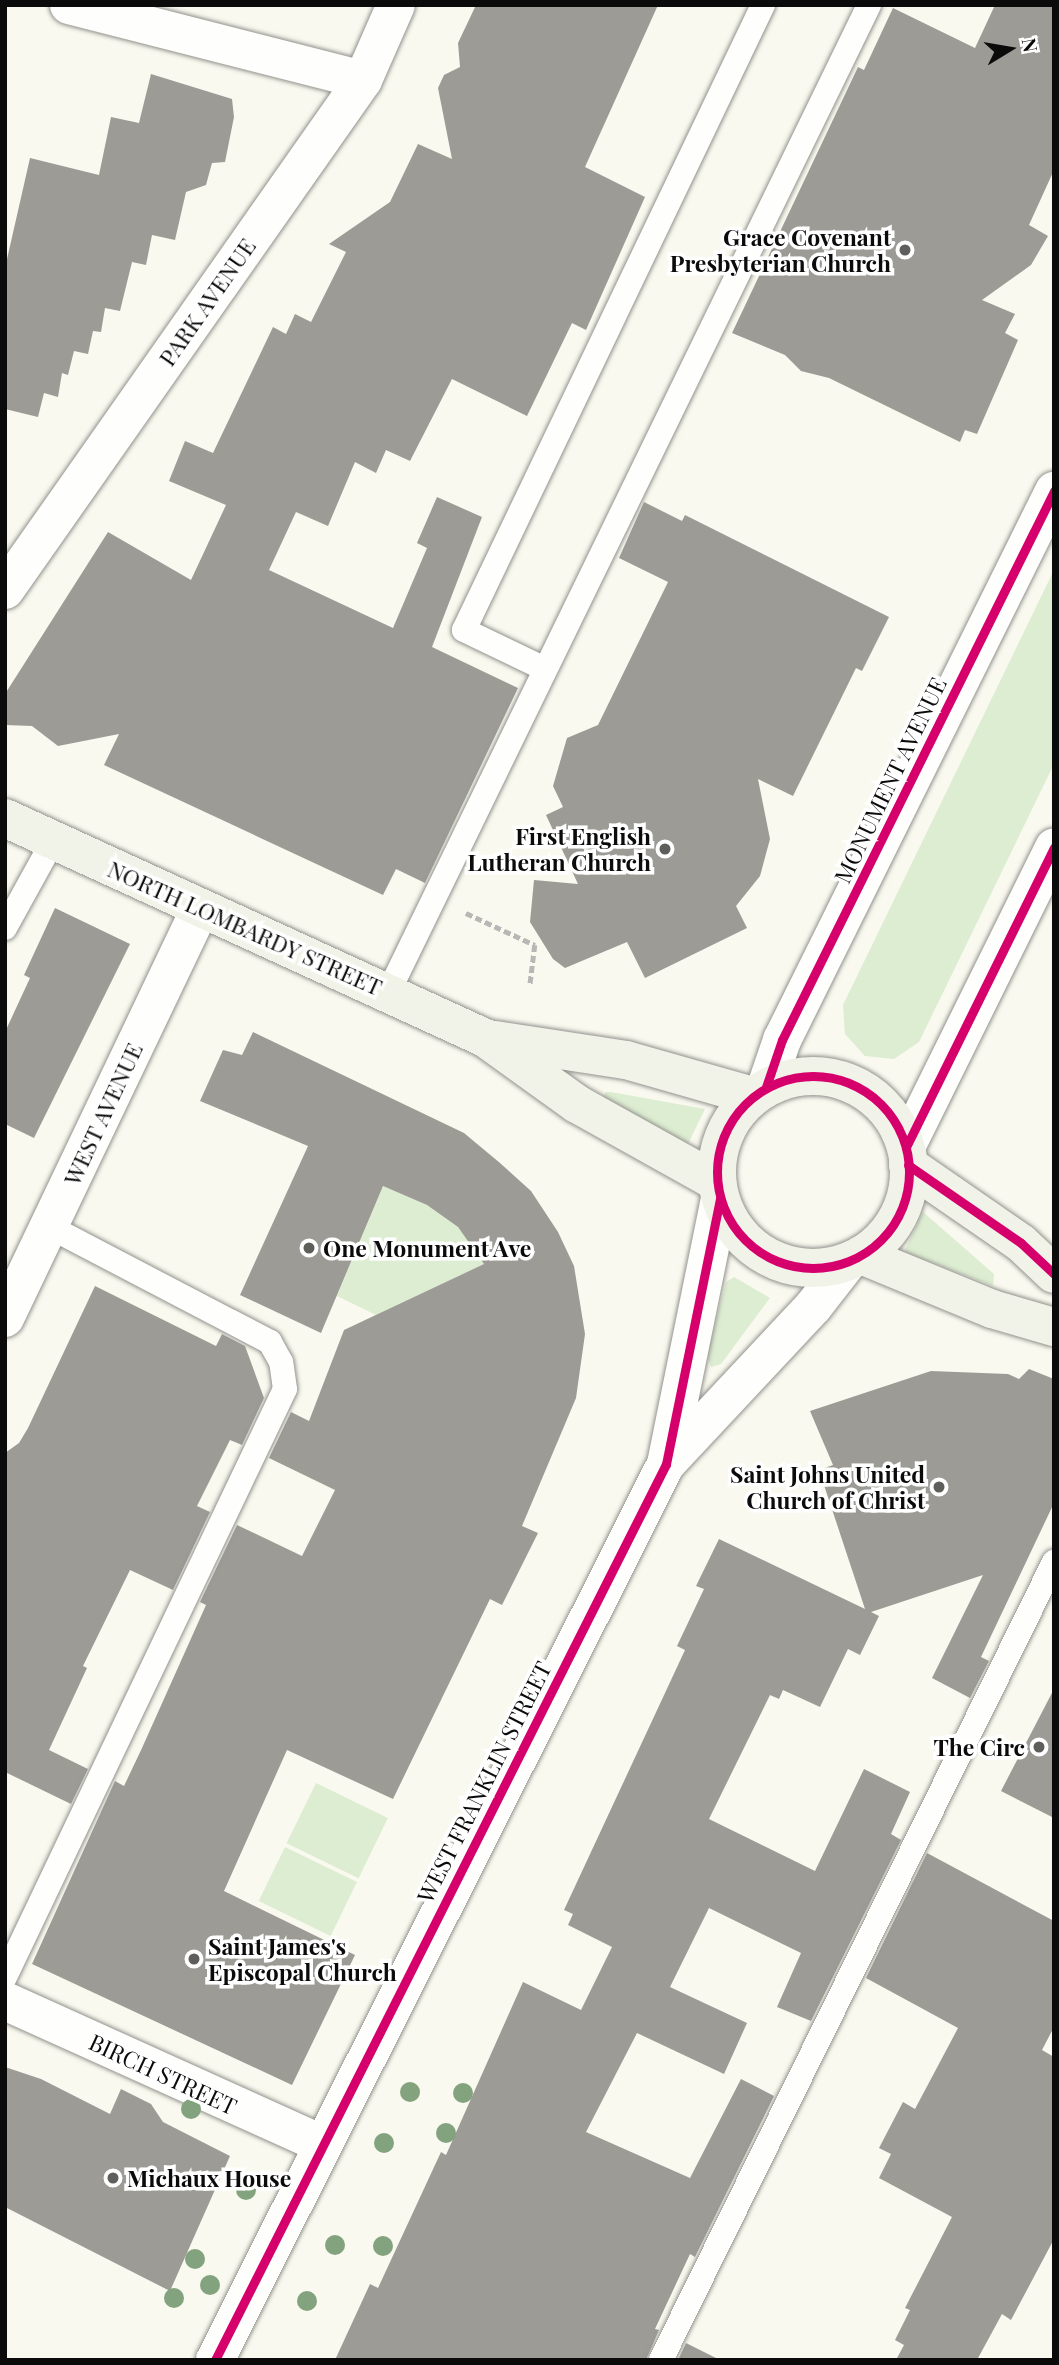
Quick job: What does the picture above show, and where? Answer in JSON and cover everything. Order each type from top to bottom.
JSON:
[{"type":"main road","name":"NORTH LOMBARDY STREET","points":[[5,818],[485,1038],[587,1110],[719,1190]]},
{"type":"main road","name":"NORTH LOMBARDY STREET","points":[[485,1038],[626,1060],[759,1092]]},
{"type":"main road","points":[[822,1076],[850,1084],[875,1099],[894,1121],[907,1156],[902,1208],[878,1243],[855,1259],[817,1269],[785,1264],[756,1250],[734,1227],[719,1190],[724,1135],[759,1092],[793,1077],[822,1076]]},
{"type":"main road","points":[[907,1156],[1021,1243],[1054,1274]]},
{"type":"main road","points":[[855,1259],[1054,1327]]},
{"type":"street","points":[[69,5],[127,12],[363,80]]},
{"type":"street","name":"PARK AVENUE","points":[[5,590],[363,80],[396,5]]},
{"type":"street","name":"MONUMENT AVENUE","points":[[759,1092],[782,1040],[1054,491]]},
{"type":"street","points":[[907,1156],[1054,848]]},
{"type":"street","name":"WEST AVENUE","points":[[5,1318],[201,910]]},
{"type":"street","name":"WEST FRANKLIN STREET","points":[[215,2360],[666,1464],[719,1190]]},
{"type":"street","name":"WEST FRANKLIN STREET","points":[[666,1464],[855,1259]]},
{"type":"street","name":"BIRCH STREET","points":[[5,2001],[322,2144]]},
{"type":"lane","points":[[545,670],[464,630],[764,5]]},
{"type":"lane","points":[[388,993],[514,715],[545,670],[869,5]]},
{"type":"lane","points":[[5,928],[53,841]]},
{"type":"lane","points":[[5,1977],[285,1389],[281,1362],[270,1342],[50,1227]]},
{"type":"lane","points":[[661,2360],[1054,1562]]},
{"type":"path","points":[[492,925],[535,945],[530,984]]},
{"type":"green space","points":[[1054,570],[1054,764],[919,1042],[894,1059],[865,1056],[845,1034],[843,1005]]},
{"type":"green space","points":[[606,1092],[705,1109],[687,1146],[602,1098]]},
{"type":"green space","points":[[383,1186],[427,1205],[458,1227],[484,1264],[376,1315],[337,1296]]},
{"type":"green space","points":[[923,1212],[994,1274],[993,1286],[904,1252]]},
{"type":"green space","points":[[734,1277],[770,1298],[721,1364],[711,1367],[707,1356],[726,1282]]},
{"type":"green space","points":[[316,1783],[388,1818],[359,1878],[287,1843]]},
{"type":"green space","points":[[285,1847],[357,1882],[331,1936],[259,1901]]},
{"type":"building","points":[[476,5],[658,5],[585,167],[645,197],[586,330],[572,323],[527,416],[452,379],[410,461],[386,450],[376,473],[355,462],[328,526],[296,512],[269,570],[393,628],[427,548],[417,543],[437,497],[482,517],[432,647],[518,688],[425,883],[396,869],[383,895],[104,765],[119,734],[58,746],[32,726],[5,725],[5,694],[108,532],[191,580],[226,505],[169,481],[185,441],[213,453],[273,327],[286,334],[295,314],[311,322],[346,252],[329,244],[390,202],[418,144],[452,159],[438,88],[444,75],[460,67],[458,43]]},
{"type":"building","name":"Grace Covenant Presbyterian Church","points":[[995,5],[1054,5],[1054,170],[1029,225],[1048,236],[1031,265],[982,300],[1015,314],[1005,333],[1018,340],[977,434],[965,430],[960,442],[829,378],[801,371],[785,355],[732,333],[858,67],[864,70],[893,8],[975,48]]},
{"type":"building","points":[[151,74],[232,99],[234,117],[225,162],[212,163],[206,185],[186,192],[175,240],[152,235],[146,265],[132,262],[120,311],[105,308],[101,332],[93,331],[88,354],[74,351],[68,375],[62,373],[58,397],[44,393],[38,417],[5,409],[5,268],[30,158],[99,175],[111,117],[139,123]]},
{"type":"building","points":[[644,502],[682,521],[685,515],[889,617],[862,671],[856,668],[793,796],[758,779],[770,839],[760,876],[736,906],[747,928],[645,978],[627,942],[565,968],[553,959],[530,922],[534,880],[578,884],[546,815],[563,807],[553,786],[567,738],[598,725],[668,582],[619,558]]},
{"type":"building","points":[[55,908],[130,944],[34,1138],[5,1124],[5,1032],[30,978],[24,975]]},
{"type":"building","points":[[253,1032],[464,1133],[531,1191],[558,1232],[574,1266],[585,1334],[576,1398],[522,1526],[538,1533],[502,1605],[490,1599],[393,1799],[287,1750],[224,1891],[355,1955],[292,2085],[32,1964],[115,1781],[124,1786],[142,1748],[206,1605],[200,1602],[237,1525],[302,1556],[335,1490],[269,1458],[291,1412],[309,1421],[344,1330],[484,1264],[458,1227],[427,1205],[383,1186],[321,1333],[240,1295],[308,1146],[200,1101],[223,1050],[242,1055]]},
{"type":"building","points":[[95,1286],[216,1346],[222,1334],[245,1346],[264,1398],[242,1445],[230,1440],[197,1506],[210,1512],[173,1590],[130,1570],[83,1666],[87,1668],[49,1750],[88,1769],[71,1804],[5,1772],[5,1453],[19,1443],[28,1428]]},
{"type":"building","points":[[1029,1369],[1054,1379],[1054,1503],[981,1657],[989,1661],[970,1698],[932,1678],[983,1575],[871,1612],[879,1616],[860,1655],[848,1649],[820,1707],[783,1690],[779,1699],[770,1695],[709,1819],[815,1871],[864,1769],[910,1792],[891,1834],[901,1840],[811,2021],[777,2007],[801,1953],[709,1908],[670,1987],[747,2023],[724,2074],[637,2033],[586,2132],[690,2178],[741,2079],[774,2096],[695,2257],[690,2254],[655,2329],[659,2330],[646,2360],[335,2360],[370,2284],[378,2288],[441,2152],[446,2155],[523,1982],[581,2010],[612,1947],[568,1925],[573,1914],[564,1910],[685,1650],[677,1646],[704,1589],[696,1586],[719,1539],[865,1609],[819,1470],[833,1465],[810,1411],[931,1371],[1008,1374],[1019,1379]]},
{"type":"building","name":"The Circ","points":[[1054,1689],[1054,1818],[1001,1791]]},
{"type":"building","points":[[927,1853],[1054,1921],[1054,2027],[1042,2050],[1054,2057],[1054,2239],[1011,2320],[1002,2314],[977,2360],[896,2360],[904,2345],[895,2340],[910,2310],[905,2308],[952,2217],[879,2178],[891,2154],[879,2148],[903,2102],[915,2109],[958,2028],[866,1978]]},
{"type":"building","name":"Michaux House","points":[[5,2067],[41,2079],[110,2114],[121,2089],[151,2104],[163,2122],[230,2156],[170,2291],[5,2207]]},
{"type":"building","points":[[686,2343],[720,2360],[678,2360]]},
{"type":"cycle path","points":[[766,1087],[782,1040],[1054,491]]},
{"type":"cycle path","points":[[906,1147],[1054,848]]},
{"type":"cycle path","points":[[813,1076],[850,1084],[881,1104],[901,1135],[909,1172],[901,1209],[881,1240],[850,1260],[813,1268],[776,1260],[745,1240],[725,1209],[717,1172],[725,1135],[745,1104],[776,1084],[813,1076]]},
{"type":"cycle path","points":[[908,1165],[1021,1243],[1054,1274]]},
{"type":"cycle path","points":[[215,2360],[666,1464],[720,1198]]},
{"type":"place","name":"Grace Covenant Presbyterian Church","points":[[905,250]]},
{"type":"place","name":"First English Lutheran Church","points":[[665,849]]},
{"type":"place","name":"One Monument Ave","points":[[309,1248]]},
{"type":"place","name":"Saint Johns United Church of Christ","points":[[939,1487]]},
{"type":"place","name":"The Circ","points":[[1039,1747]]},
{"type":"place","name":"Saint James's Episcopal Church","points":[[194,1959]]},
{"type":"place","name":"Michaux House","points":[[113,2178]]}]
